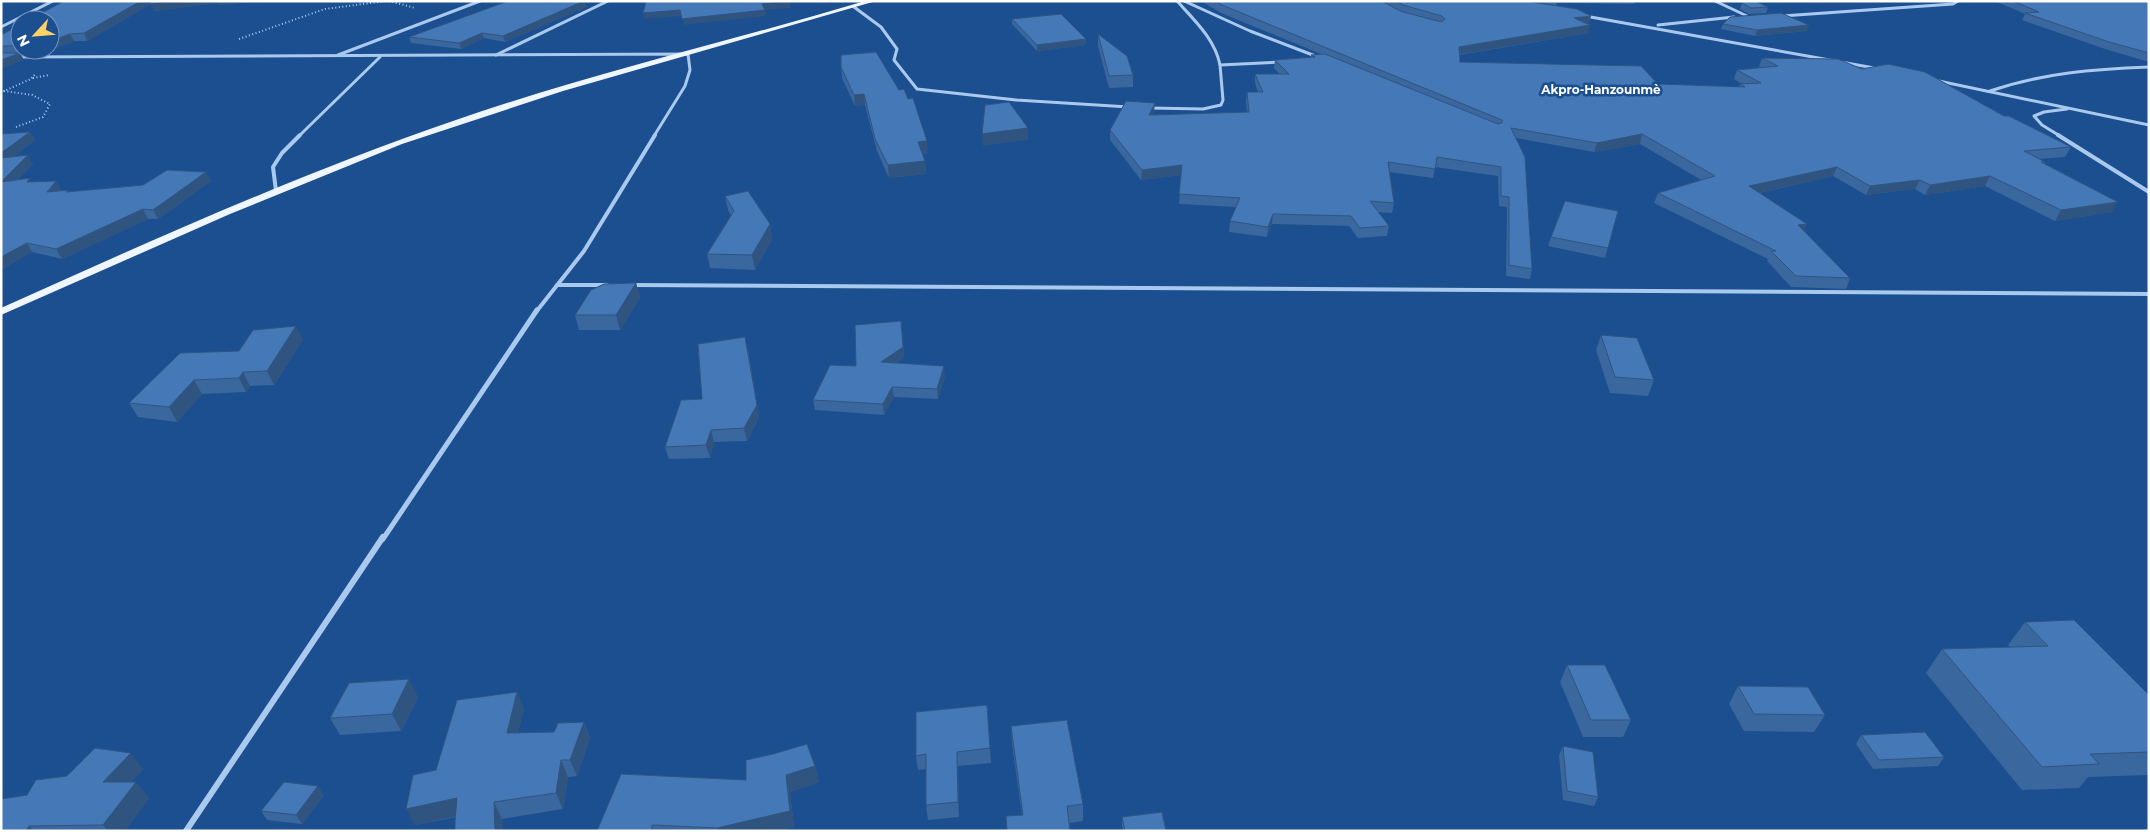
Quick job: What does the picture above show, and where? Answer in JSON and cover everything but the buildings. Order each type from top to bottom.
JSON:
[{"type":"main road","points":[[1,312],[276,192],[458,121],[535,96],[873,1]]},
{"type":"street","points":[[1,27],[53,1]]},
{"type":"street","points":[[333,57],[480,1]]},
{"type":"street","points":[[493,56],[608,1]]},
{"type":"street","points":[[1145,108],[1204,109],[1221,105],[1223,100],[1220,59],[1209,40],[1177,1]]},
{"type":"street","points":[[1184,1],[1250,31],[1323,59],[1314,60]]},
{"type":"street","points":[[1715,1],[1747,16]]},
{"type":"street","points":[[1780,16],[1953,4],[1958,1]]},
{"type":"street","points":[[854,7],[881,27],[898,49],[894,60],[917,89],[1016,100],[1135,107]]},
{"type":"street","points":[[1583,15],[1888,70]]},
{"type":"street","points":[[1651,26],[1755,16]]},
{"type":"street","points":[[60,56],[380,57],[688,54],[690,70],[685,86],[584,251],[520,335],[186,831]]},
{"type":"street","points":[[276,192],[273,167],[282,153],[380,57]]},
{"type":"street","points":[[1220,65],[1286,61]]},
{"type":"street","points":[[1990,91],[2020,81],[2073,72],[2149,67]]},
{"type":"street","points":[[1925,78],[2149,125]]},
{"type":"street","points":[[2069,108],[2044,112],[2034,116],[2042,125],[2149,192]]},
{"type":"street","points":[[557,285],[617,285]]},
{"type":"street","points":[[627,285],[2149,294]]},
{"type":"path","points":[[233,41],[325,9],[386,1]]},
{"type":"path","points":[[16,127],[43,117],[50,104],[32,95],[4,91],[31,78],[41,66],[42,60]]},
{"type":"district","name":"Akpro-Hanzounmè","points":[[1601,89]]}]
